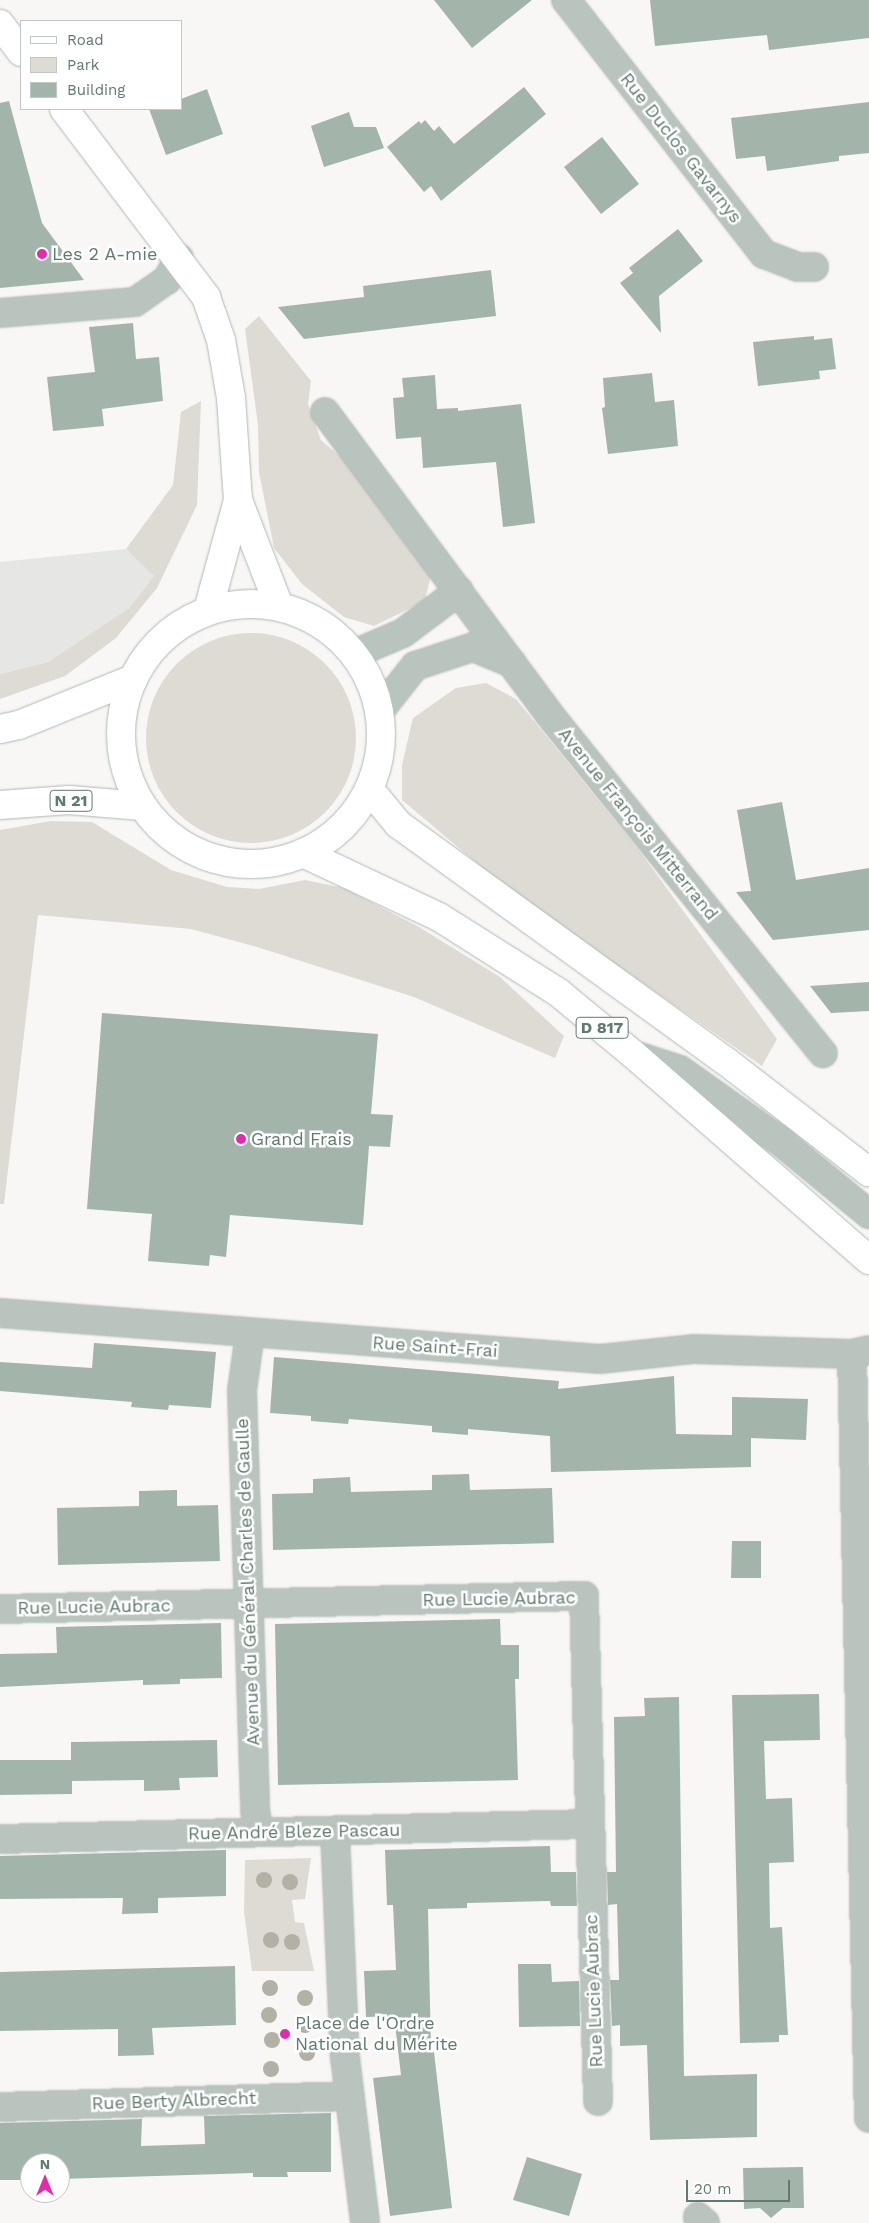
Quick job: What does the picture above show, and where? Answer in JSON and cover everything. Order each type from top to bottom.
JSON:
[{"type":"main road","points":[[0,24],[20,51]]},
{"type":"main road","points":[[65,110],[180,258],[206,297],[221,340],[231,398],[238,500],[279,606]]},
{"type":"main road","points":[[208,610],[238,500]]},
{"type":"main road","points":[[279,606],[314,618],[344,641],[367,670],[381,709],[382,750],[370,790],[316,848],[279,862],[240,864],[202,855],[168,835],[142,806],[123,757],[121,722],[132,679],[158,644],[176,626],[208,610],[279,606]]},
{"type":"main road","points":[[0,729],[19,725],[132,679]]},
{"type":"main road","name":"D 817","points":[[370,790],[398,824],[726,1062],[869,1172]]},
{"type":"main road","name":"N 21","points":[[0,805],[69,800],[142,806]]},
{"type":"main road","name":"D 817","points":[[303,853],[439,917],[559,994],[634,1055],[867,1258]]},
{"type":"street","name":"Rue Duclos Gavarnys","points":[[566,0],[764,254],[798,267],[814,267]]},
{"type":"street","points":[[0,314],[135,302],[167,280],[180,258]]},
{"type":"street","name":"Avenue François Mitterrand","points":[[325,412],[512,663],[822,1053]]},
{"type":"street","points":[[354,654],[403,633],[459,591]]},
{"type":"street","points":[[381,709],[415,666],[473,647],[512,663]]},
{"type":"street","points":[[634,1055],[680,1070],[780,1142],[869,1214]]},
{"type":"street","name":"Rue Saint-Frai","points":[[0,1313],[600,1360],[694,1349],[861,1352]]},
{"type":"street","name":"Avenue du Général Charles de Gaulle","points":[[250,1333],[242,1391],[248,1604],[258,1832]]},
{"type":"street","points":[[861,1352],[869,2118]]},
{"type":"street","name":"Rue Lucie Aubrac","points":[[0,1609],[584,1596],[598,2101]]},
{"type":"street","name":"Rue André Bleze Pascau","points":[[0,1839],[258,1832],[335,1832],[589,1824]]},
{"type":"street","points":[[335,1832],[349,2096],[365,2223]]},
{"type":"street","name":"Rue Berty Albrecht","points":[[0,2107],[349,2096]]},
{"type":"shaded area","points":[[126,549],[155,575],[129,608],[48,662],[0,674],[0,562]]},
{"type":"green space","points":[[259,316],[311,381],[308,404],[321,440],[363,476],[431,574],[425,601],[374,626],[344,617],[302,584],[274,548],[259,472],[258,425],[245,329]]},
{"type":"green space","points":[[201,401],[197,505],[157,588],[116,638],[65,676],[0,699],[0,674],[48,662],[129,608],[154,576],[126,549],[173,485],[181,412]]},
{"type":"green space","points":[[241,633],[261,633],[282,637],[301,645],[310,650],[332,671],[344,688],[352,707],[356,738],[352,769],[344,788],[339,797],[318,819],[301,831],[282,839],[261,843],[241,843],[220,839],[192,826],[163,797],[150,769],[146,748],[146,728],[150,707],[163,679],[192,650],[220,637]]},
{"type":"green space","points":[[486,683],[516,699],[638,849],[777,1039],[762,1066],[510,891],[402,800],[402,765],[413,718],[456,688]]},
{"type":"green space","points":[[51,821],[92,822],[171,870],[227,887],[259,889],[305,880],[344,888],[419,927],[500,977],[564,1036],[555,1058],[414,997],[257,947],[191,929],[38,915],[4,1204],[0,1204],[0,830]]},
{"type":"green space","points":[[311,1858],[305,1899],[292,1900],[295,1922],[304,1923],[314,1971],[252,1971],[244,1912],[245,1860]]},
{"type":"building","points":[[434,0],[532,0],[472,48]]},
{"type":"building","points":[[650,0],[869,0],[869,38],[769,50],[767,35],[655,46]]},
{"type":"building","points":[[524,87],[546,114],[441,201],[431,186],[424,192],[387,147],[419,121],[421,124],[425,120],[434,131],[439,126],[454,144]]},
{"type":"building","points":[[207,89],[223,134],[166,155],[149,110],[182,110],[182,99]]},
{"type":"building","points":[[9,101],[42,223],[84,280],[0,288],[0,103]]},
{"type":"building","points":[[869,102],[869,153],[839,156],[839,161],[767,171],[765,156],[736,159],[731,118]]},
{"type":"building","points":[[349,112],[354,127],[376,127],[384,148],[324,167],[311,126]]},
{"type":"building","points":[[602,137],[639,184],[601,214],[564,167]]},
{"type":"building","points":[[678,229],[703,261],[659,296],[661,333],[620,283],[633,273],[629,268]]},
{"type":"building","points":[[491,270],[496,316],[304,339],[278,307],[364,297],[363,286]]},
{"type":"building","points":[[133,323],[136,359],[159,357],[163,401],[102,409],[104,426],[53,431],[47,377],[95,372],[89,327]]},
{"type":"building","points":[[814,336],[814,340],[832,338],[836,369],[819,371],[820,379],[758,386],[753,342]]},
{"type":"building","points":[[652,373],[655,402],[674,400],[678,446],[608,454],[602,408],[605,407],[603,378]]},
{"type":"building","points":[[435,375],[437,409],[458,408],[458,411],[521,404],[535,523],[503,527],[496,462],[423,468],[421,437],[396,439],[393,398],[404,397],[402,378]]},
{"type":"building","points":[[782,802],[796,880],[869,868],[869,930],[773,940],[736,892],[751,891],[737,810]]},
{"type":"building","points":[[869,982],[869,1011],[831,1013],[810,986]]},
{"type":"building","name":"Grand Frais","points":[[102,1013],[378,1034],[371,1114],[393,1115],[390,1147],[369,1146],[363,1225],[230,1215],[226,1257],[210,1255],[209,1266],[148,1261],[152,1214],[87,1209]]},
{"type":"building","points":[[94,1343],[216,1352],[211,1408],[169,1405],[168,1410],[131,1407],[132,1402],[0,1391],[0,1362],[92,1368]]},
{"type":"building","points":[[274,1357],[559,1381],[558,1389],[674,1376],[676,1434],[732,1435],[732,1397],[808,1399],[806,1440],[751,1438],[751,1467],[551,1472],[550,1436],[468,1429],[468,1435],[432,1432],[432,1426],[349,1419],[348,1424],[311,1421],[311,1416],[270,1413]]},
{"type":"building","points":[[469,1474],[470,1490],[552,1488],[554,1543],[273,1550],[272,1494],[313,1493],[313,1479],[350,1477],[351,1492],[432,1490],[432,1475]]},
{"type":"building","points":[[177,1490],[177,1506],[218,1505],[220,1561],[58,1565],[57,1508],[139,1506],[139,1491]]},
{"type":"building","points":[[732,1541],[761,1541],[761,1578],[731,1578]]},
{"type":"building","points":[[500,1619],[501,1645],[519,1645],[519,1679],[515,1679],[518,1780],[278,1785],[275,1624]]},
{"type":"building","points":[[221,1623],[222,1678],[180,1679],[180,1684],[143,1685],[143,1680],[0,1687],[0,1654],[57,1653],[56,1627]]},
{"type":"building","points":[[819,1694],[820,1740],[764,1741],[766,1799],[792,1798],[794,1862],[769,1863],[770,1928],[782,1927],[788,2035],[779,2035],[779,2042],[740,2043],[732,1695]]},
{"type":"building","points":[[679,1697],[684,2076],[757,2074],[757,2137],[650,2140],[647,2045],[620,2046],[620,2025],[612,2026],[610,1980],[619,1980],[617,1904],[608,1905],[607,1872],[616,1872],[614,1717],[645,1716],[644,1698]]},
{"type":"building","points":[[217,1740],[218,1777],[179,1778],[180,1790],[144,1791],[144,1780],[72,1781],[72,1794],[0,1795],[0,1760],[71,1760],[71,1742]]},
{"type":"building","points":[[550,1846],[551,1872],[576,1872],[577,1906],[551,1906],[550,1901],[467,1903],[467,1908],[428,1909],[431,2052],[434,2052],[452,2208],[390,2216],[373,2078],[401,2075],[394,2016],[366,2017],[364,1971],[396,1970],[393,1905],[387,1905],[385,1850]]},
{"type":"building","points":[[226,1850],[226,1896],[158,1898],[158,1913],[122,1914],[123,1898],[0,1899],[0,1856]]},
{"type":"building","points":[[518,1964],[551,1964],[552,1982],[579,1981],[580,2026],[519,2027]]},
{"type":"building","points":[[235,1966],[236,2025],[152,2028],[154,2055],[118,2056],[118,2029],[0,2031],[0,1972]]},
{"type":"building","points":[[331,2113],[331,2172],[287,2172],[288,2177],[253,2177],[253,2173],[70,2179],[70,2153],[20,2153],[20,2180],[0,2180],[0,2123],[142,2119],[141,2146],[205,2144],[204,2116]]},
{"type":"building","points":[[527,2157],[582,2174],[569,2216],[513,2200]]},
{"type":"building","points":[[803,2167],[804,2208],[783,2208],[771,2218],[760,2208],[744,2209],[743,2168]]},
{"type":"place","name":"Les 2 A-mie","points":[[42,254]]},
{"type":"place","name":"Grand Frais","points":[[241,1139]]},
{"type":"place","name":"Place de l'Ordre National du Mérite","points":[[285,2034]]}]
